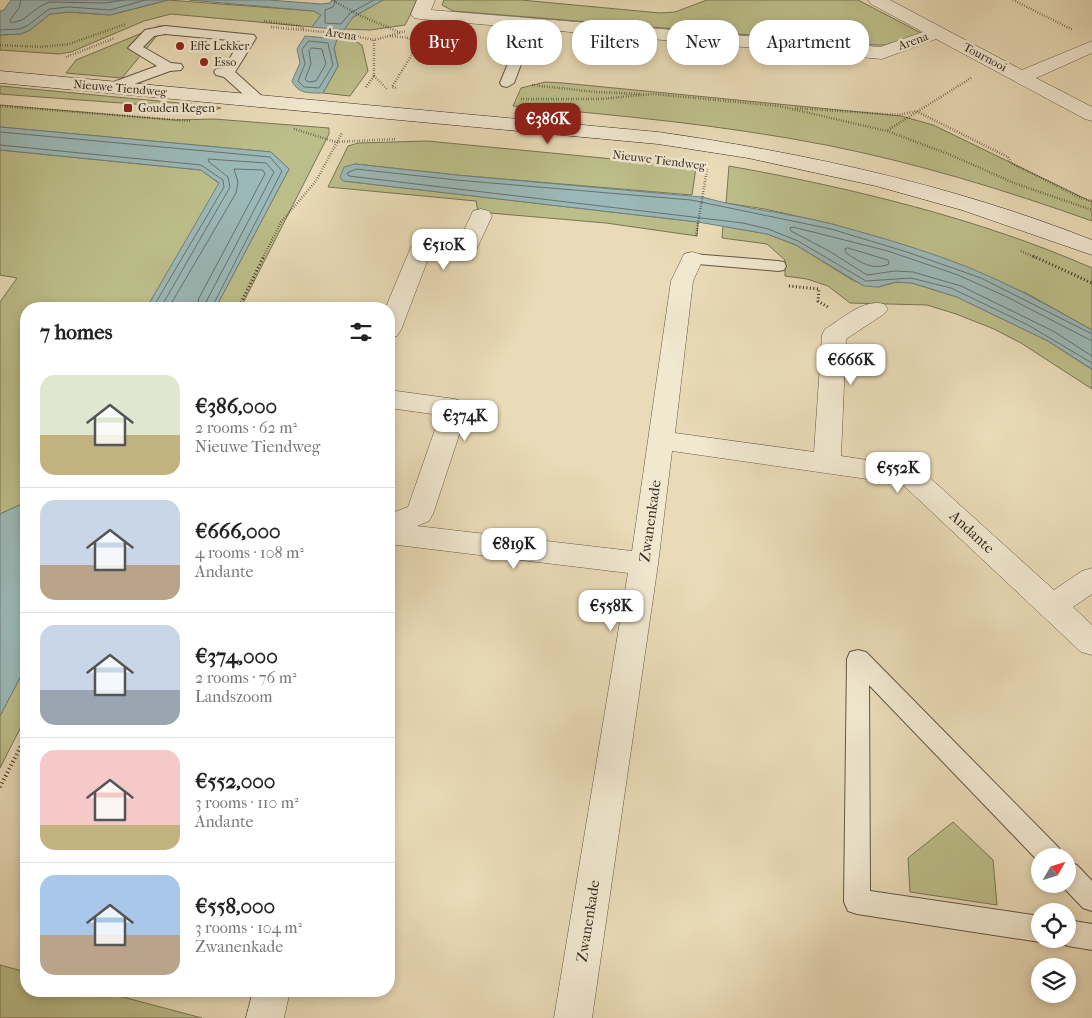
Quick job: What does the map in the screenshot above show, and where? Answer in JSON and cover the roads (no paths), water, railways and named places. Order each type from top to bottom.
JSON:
[{"type":"street","name":"Tournooi","points":[[877,0],[1092,115]]},
{"type":"street","name":"Arena","points":[[423,7],[517,20]]},
{"type":"street","name":"Arena","points":[[562,25],[882,53],[938,32]]},
{"type":"street","points":[[1022,77],[1092,46]]},
{"type":"street","name":"Nieuwe Tiendweg","points":[[0,77],[658,138],[738,148],[876,178],[950,198],[1092,248]]},
{"type":"street","points":[[395,314],[419,252],[465,252],[481,216]]},
{"type":"street","name":"Zwanenkade","points":[[573,1018],[644,564],[682,281],[694,247]]},
{"type":"street","points":[[827,462],[834,335],[852,322],[876,309]]},
{"type":"street","points":[[395,401],[455,408],[419,514],[395,523]]},
{"type":"street","name":"Andante","points":[[660,440],[910,475],[1092,643]]},
{"type":"street","points":[[395,534],[644,564]]},
{"type":"street","points":[[1052,606],[1092,579]]},
{"type":"street","points":[[265,1018],[270,997]]},
{"type":"lane","points":[[113,87],[174,67],[135,48],[150,33],[165,30],[249,38],[224,73],[259,101]]},
{"type":"lane","points":[[506,82],[513,65]]},
{"type":"lane","points":[[694,247],[778,266]]},
{"type":"lane","points":[[1031,928],[857,902],[858,659],[1042,848]]},
{"type":"lane","points":[[1076,882],[1092,899]]},
{"type":"lane","points":[[1076,934],[1092,937]]},
{"type":"water","points":[[11,0],[168,0],[110,15],[69,12],[50,14],[30,30],[21,34],[0,35],[0,11],[4,10]]},
{"type":"water","points":[[189,0],[269,0],[321,4],[330,3],[332,0],[383,0],[353,17],[344,30],[312,27],[321,15],[314,11]]},
{"type":"water","points":[[305,36],[337,39],[334,49],[338,66],[323,93],[301,91],[292,81],[300,63],[297,49]]},
{"type":"water","points":[[0,127],[271,152],[289,169],[219,302],[150,302],[219,183],[201,170],[0,150]]},
{"type":"water","points":[[355,164],[702,197],[851,229],[966,266],[1025,293],[1092,330],[1092,369],[1048,341],[957,297],[912,283],[896,282],[878,287],[864,286],[796,245],[767,234],[698,222],[343,181],[340,177],[344,167]]},
{"type":"water","points":[[20,505],[20,678],[0,716],[0,514]]},
{"type":"place","name":"Effe Lekker","points":[[180,46]]},
{"type":"place","name":"Esso","points":[[204,62]]},
{"type":"place","name":"Gouden Regen","points":[[128,108]]}]
